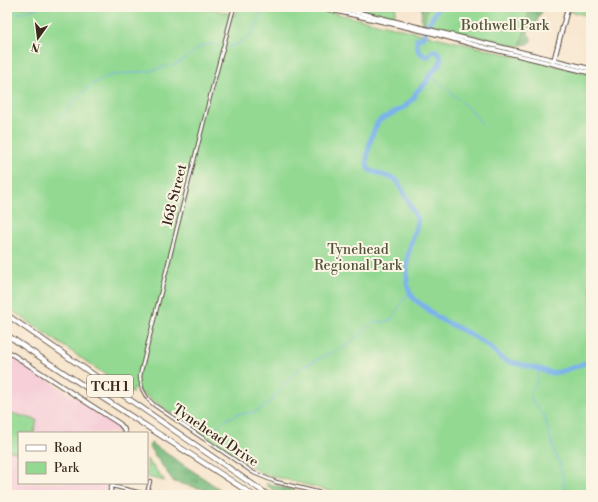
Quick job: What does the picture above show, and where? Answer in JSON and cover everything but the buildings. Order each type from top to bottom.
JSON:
[{"type":"highway","name":"TCH 1","points":[[7,315],[268,495]]},
{"type":"highway","name":"TCH 1","points":[[7,335],[72,379],[252,494]]},
{"type":"main road","points":[[319,7],[421,29]]},
{"type":"main road","points":[[336,7],[479,46],[591,73]]},
{"type":"main road","points":[[548,63],[554,60],[568,7]]},
{"type":"main road","points":[[432,32],[591,68]]},
{"type":"main road","points":[[7,351],[120,424],[124,431]]},
{"type":"main road","points":[[110,495],[112,484]]},
{"type":"street","name":"168 Street","points":[[142,389],[140,377],[144,358],[234,7]]},
{"type":"street","name":"Tynehead Drive","points":[[142,389],[147,398],[154,405],[254,473],[276,482],[328,495]]},
{"type":"street","points":[[112,484],[149,495],[150,481]]},
{"type":"shaded area","points":[[7,353],[117,425],[122,432],[18,432],[18,484],[111,484],[107,495],[7,495]]},
{"type":"green space","name":"Tynehead Regional Park","points":[[7,7],[205,7],[235,15],[238,7],[309,7],[591,74],[591,495],[345,495],[261,473],[134,388],[132,393],[7,307]]},
{"type":"green space","points":[[354,7],[396,7],[394,17]]},
{"type":"green space","points":[[422,7],[454,7],[446,26],[441,28],[423,24],[421,20]]},
{"type":"green space","name":"Bothwell Park","points":[[428,7],[530,7],[520,47],[424,23]]},
{"type":"green space","points":[[459,7],[544,8],[538,18],[535,28],[529,28],[528,34],[531,37],[531,42],[528,44],[518,45]]},
{"type":"green space","points":[[572,7],[591,7],[591,16],[571,12]]},
{"type":"green space","points":[[11,413],[37,420],[34,432],[18,432],[18,453],[7,450],[7,428]]},
{"type":"green space","points":[[151,443],[228,495],[212,495],[202,489],[174,482],[149,447]]},
{"type":"green space","points":[[148,460],[165,481],[148,477]]},
{"type":"green space","points":[[267,483],[312,495],[281,495],[266,485]]},
{"type":"waterway","points":[[15,13],[24,12],[39,7]]},
{"type":"waterway","points":[[228,47],[241,42],[252,33],[258,23],[262,7]]},
{"type":"waterway","points":[[439,7],[427,26],[424,37],[417,39],[417,45],[419,52],[426,56],[433,51],[436,51],[441,58],[440,64],[429,76],[426,83],[416,92],[414,98],[404,107],[378,122],[371,139],[367,160],[369,170],[397,180],[418,220],[408,254],[407,284],[410,293],[415,300],[438,318],[472,335],[507,361],[552,373],[563,371],[591,361]]},
{"type":"waterway","points":[[172,66],[181,62],[204,45],[210,44],[219,46]]},
{"type":"waterway","points":[[60,118],[88,87],[104,78],[113,75],[150,71],[168,66]]},
{"type":"waterway","points":[[432,74],[436,80],[458,99]]},
{"type":"waterway","points":[[461,102],[472,111],[482,124]]},
{"type":"waterway","points":[[218,426],[227,419],[238,414],[255,412],[262,408],[269,403],[296,371],[347,346],[374,322],[386,322],[392,319],[405,297],[410,293]]},
{"type":"waterway","points":[[539,369],[536,383],[530,393],[533,402],[544,415],[559,462],[566,495]]}]
